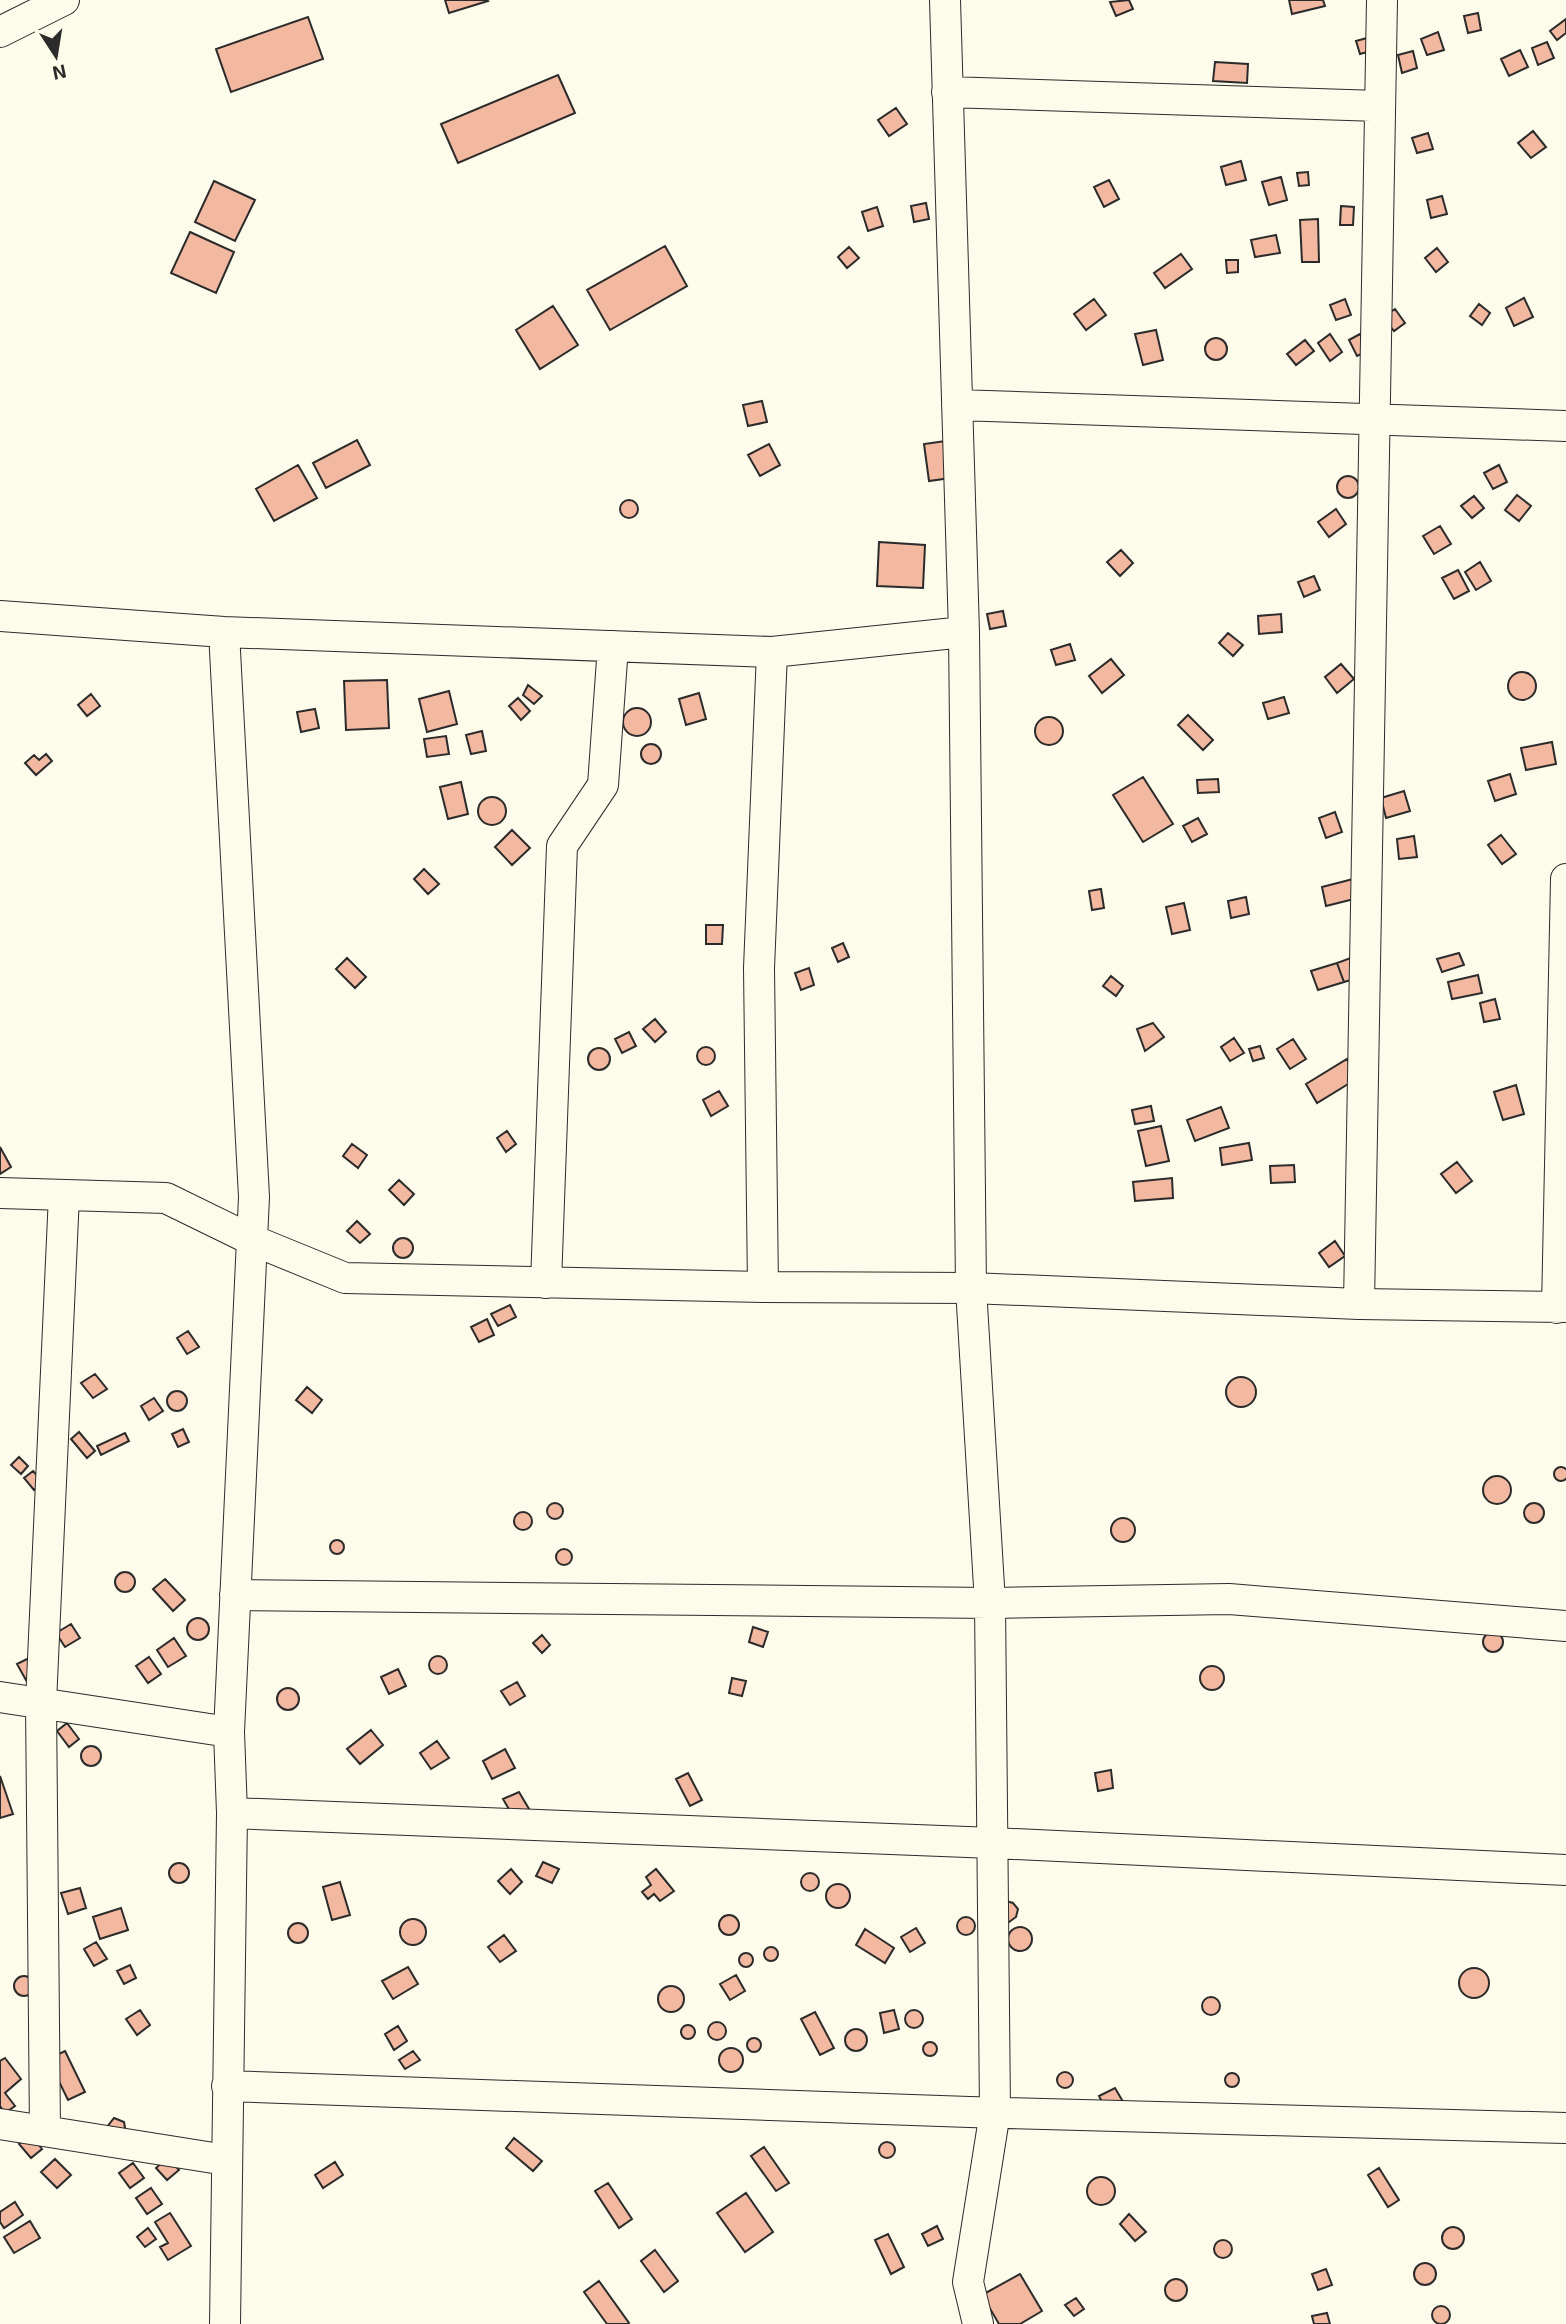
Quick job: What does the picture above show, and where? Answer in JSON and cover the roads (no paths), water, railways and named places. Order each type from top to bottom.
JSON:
[{"type":"street","points":[[0,32],[64,0]]},
{"type":"street","points":[[945,0],[964,632],[971,1288],[990,1603],[995,2112],[968,2283],[978,2324]]},
{"type":"street","points":[[1359,1304],[1382,0]]},
{"type":"street","points":[[947,92],[1379,106]]},
{"type":"street","points":[[957,405],[1566,426]]},
{"type":"street","points":[[0,616],[224,632],[772,652],[964,632]]},
{"type":"street","points":[[224,632],[254,1198],[229,1732],[232,1814],[226,2086],[225,2324]]},
{"type":"street","points":[[546,1283],[562,846],[603,785],[613,646]]},
{"type":"street","points":[[763,1287],[759,968],[772,652]]},
{"type":"street","points":[[0,1194],[166,1198],[252,1240],[345,1278],[763,1287],[971,1288],[1359,1304],[1562,1308],[1566,879]]},
{"type":"street","points":[[45,2131],[41,1703],[64,1195]]},
{"type":"street","points":[[235,1595],[990,1603],[1229,1599],[1566,1626]]},
{"type":"street","points":[[0,1697],[229,1732]]},
{"type":"street","points":[[232,1814],[993,1843],[1566,1870]]},
{"type":"street","points":[[226,2086],[1566,2128]]},
{"type":"street","points":[[0,2124],[226,2160]]}]
